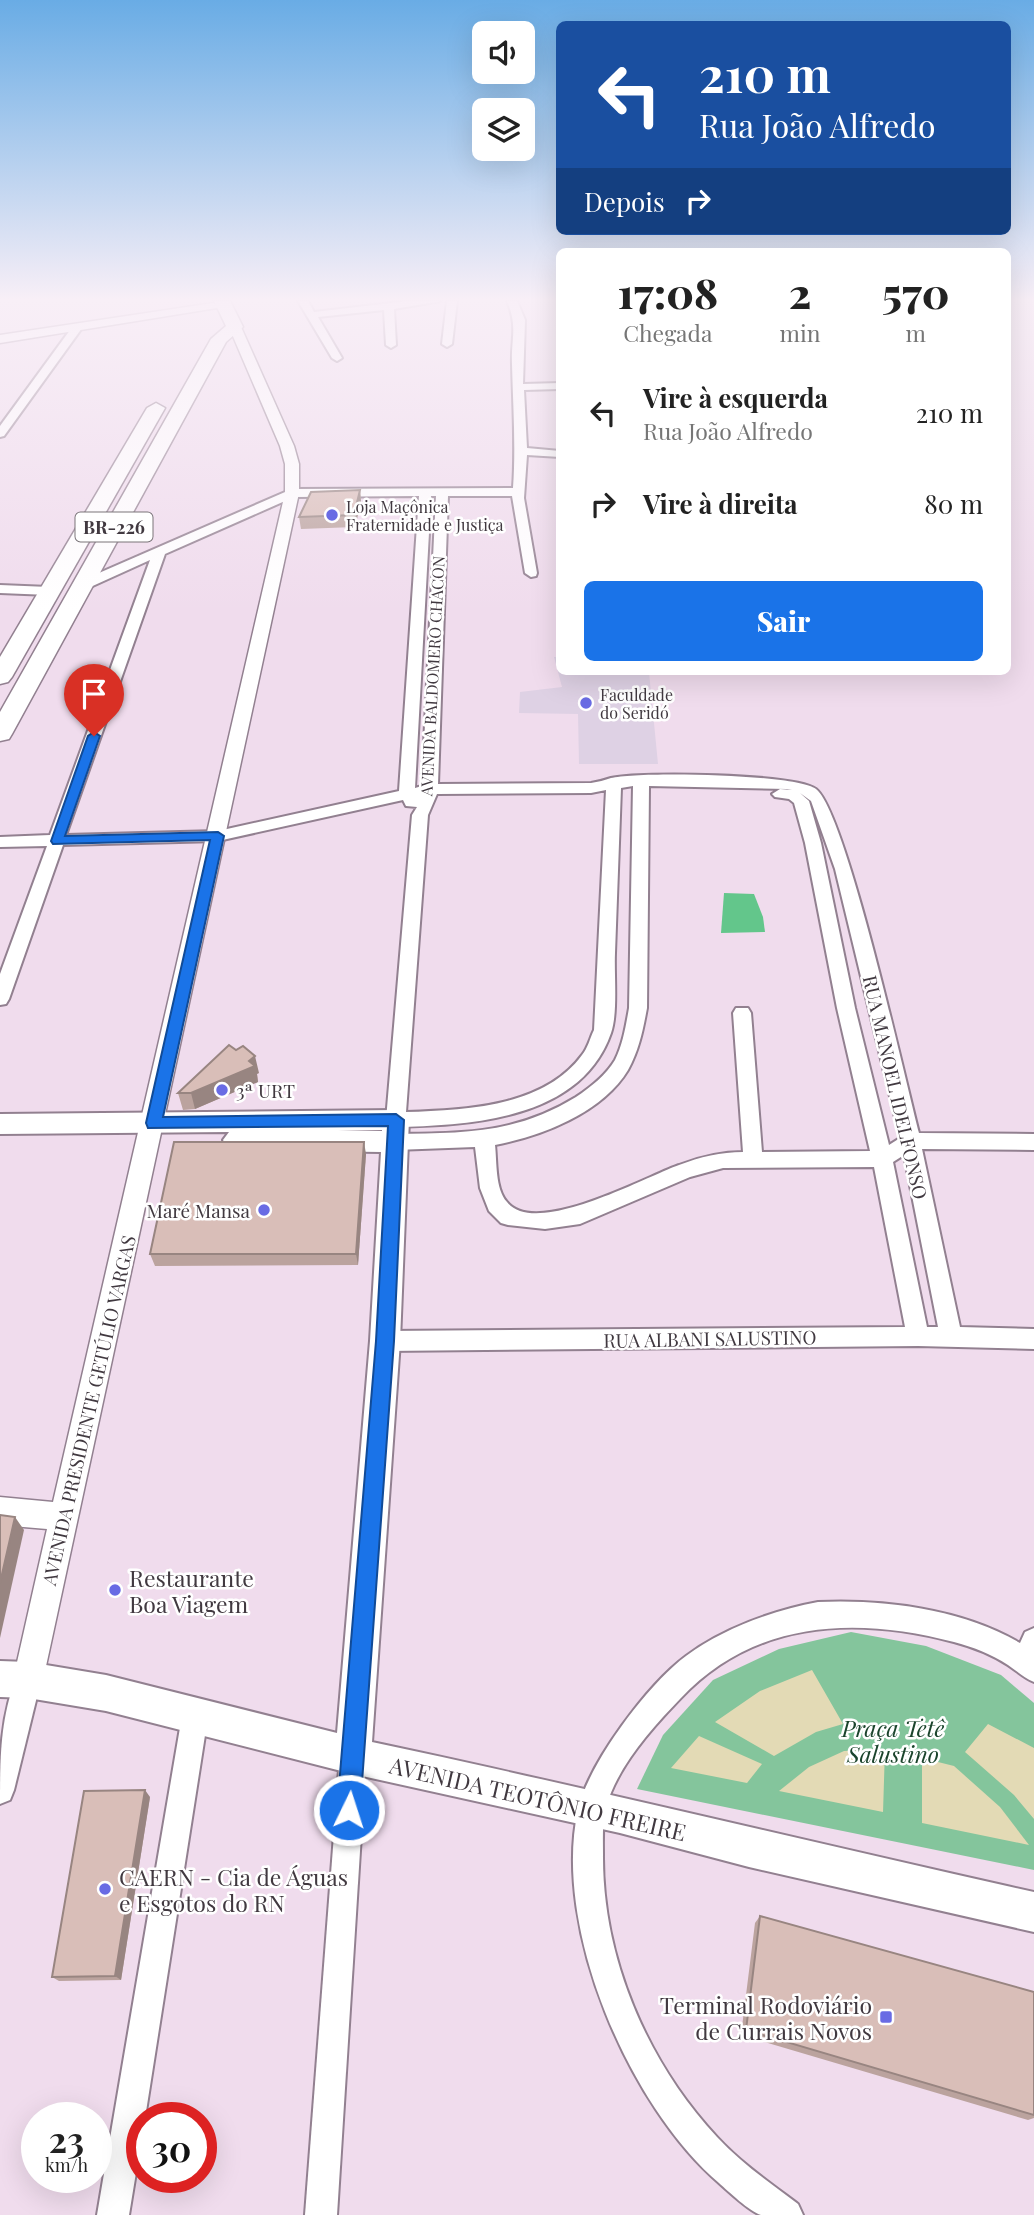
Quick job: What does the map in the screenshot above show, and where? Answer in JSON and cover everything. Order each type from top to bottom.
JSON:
[{"type":"highway","name":"BR-226","points":[[0,677],[159,404]]},
{"type":"highway","name":"BR-226","points":[[0,734],[176,404]]},
{"type":"main road","points":[[0,1124],[292,1139],[396,1131]]},
{"type":"main road","name":"AVENIDA BALDOMERO CHACON","points":[[353,1756],[385,1341],[396,1131]]},
{"type":"main road","points":[[0,1141],[30,1135],[152,1132]]},
{"type":"main road","name":"AVENIDA TEOTÔNIO FREIRE","points":[[14,1680],[106,1693],[353,1756],[1034,1912]]},
{"type":"street","points":[[0,434],[22,404]]},
{"type":"street","name":"AVENIDA PRESIDENTE GETÚLIO VARGAS","points":[[0,1790],[14,1680],[63,1517],[152,1132],[291,497],[292,464],[287,446],[260,404]]},
{"type":"street","points":[[519,404],[521,451],[518,495],[531,573]]},
{"type":"street","points":[[521,451],[556,454]]},
{"type":"street","points":[[81,586],[268,502],[291,497],[518,495]]},
{"type":"street","name":"AVENIDA BALDOMERO CHACON","points":[[421,816],[407,792],[425,496]]},
{"type":"street","name":"AVENIDA BALDOMERO CHACON","points":[[396,1131],[421,816],[430,789],[441,496]]},
{"type":"street","points":[[0,999],[159,553]]},
{"type":"street","points":[[0,589],[46,596]]},
{"type":"street","points":[[0,598],[46,596]]},
{"type":"street","points":[[0,842],[218,836],[430,789],[641,787],[793,795],[801,801],[822,842]]},
{"type":"street","points":[[396,1131],[484,1139],[547,1122],[590,1098],[616,1073],[632,1042],[638,1008],[641,787]]},
{"type":"street","points":[[396,1131],[511,1108],[558,1088],[588,1062],[603,1030],[614,788]]},
{"type":"street","name":"RUA MANOEL IDELFONSO","points":[[822,842],[846,1008],[897,1150],[951,1337]]},
{"type":"street","name":"RUA MANOEL IDELFONSO","points":[[822,842],[843,869],[897,1150],[918,1336]]},
{"type":"street","points":[[742,1013],[753,1160]]},
{"type":"street","points":[[484,1139],[490,1188],[496,1205],[508,1217],[521,1220],[573,1218],[706,1163],[723,1160],[1034,1142]]},
{"type":"street","name":"RUA ALBANI SALUSTINO","points":[[385,1341],[918,1336],[1034,1339]]},
{"type":"street","points":[[0,1511],[63,1517]]},
{"type":"street","points":[[787,2215],[753,2191],[696,2138],[640,2056],[615,1998],[593,1930],[586,1872],[592,1809],[609,1773],[645,1714],[696,1665],[756,1633],[817,1615],[876,1616],[925,1623],[981,1638],[1032,1657]]},
{"type":"street","points":[[113,2215],[195,1716]]},
{"type":"street","name":"AVENIDA BALDOMERO CHACON","points":[[321,2215],[353,1756]]},
{"type":"shaded area","name":"Faculdade do Seridó","points":[[559,675],[649,675],[658,764],[579,764],[578,714],[519,713],[520,692],[562,687]]},
{"type":"green space","points":[[724,893],[754,894],[763,917],[765,932],[721,933]]},
{"type":"green space","name":"Praça Tetê Salustino","points":[[851,1632],[926,1646],[1001,1675],[1034,1703],[1034,1870],[637,1789],[663,1735],[713,1680],[779,1649]]},
{"type":"sand","points":[[812,1670],[843,1724],[816,1732],[774,1756],[715,1722],[760,1691]]},
{"type":"sand","points":[[988,1724],[1034,1748],[1034,1819],[1014,1795],[965,1752]]},
{"type":"sand","points":[[699,1736],[762,1764],[747,1783],[671,1768]]},
{"type":"sand","points":[[885,1749],[883,1812],[779,1791],[809,1767],[844,1751]]},
{"type":"sand","points":[[922,1758],[954,1766],[1000,1807],[1029,1845],[922,1823]]},
{"type":"building","points":[[360,490],[354,515],[299,517],[311,492]]},
{"type":"building","points":[[229,1045],[236,1050],[243,1046],[255,1056],[249,1061],[255,1066],[191,1093],[178,1093]]},
{"type":"building","name":"Maré Mansa","points":[[174,1142],[364,1142],[356,1254],[150,1254]]},
{"type":"building","points":[[0,1515],[15,1517],[0,1583]]},
{"type":"building","name":"CAERN - Cia de Águas e Esgotos do RN","points":[[145,1790],[115,1976],[52,1977],[84,1791]]},
{"type":"building","name":"Terminal Rodoviário de Currais Novos","points":[[760,1916],[1034,1992],[1034,2115],[746,2030]]},
{"type":"place","name":"Loja Maçônica Fraternidade e Justiça","points":[[332,515]]},
{"type":"place","name":"Faculdade do Seridó","points":[[586,703]]},
{"type":"place","name":"3ª URT","points":[[222,1090]]},
{"type":"place","name":"Maré Mansa","points":[[264,1210]]},
{"type":"place","name":"Restaurante Boa Viagem","points":[[115,1590]]},
{"type":"place","name":"CAERN - Cia de Águas e Esgotos do RN","points":[[105,1889]]},
{"type":"place","name":"Terminal Rodoviário de Currais Novos","points":[[886,2017]]},
{"type":"route","points":[[94,736],[57,841],[218,836],[154,1123],[396,1120],[385,1341],[349,1810]]}]
